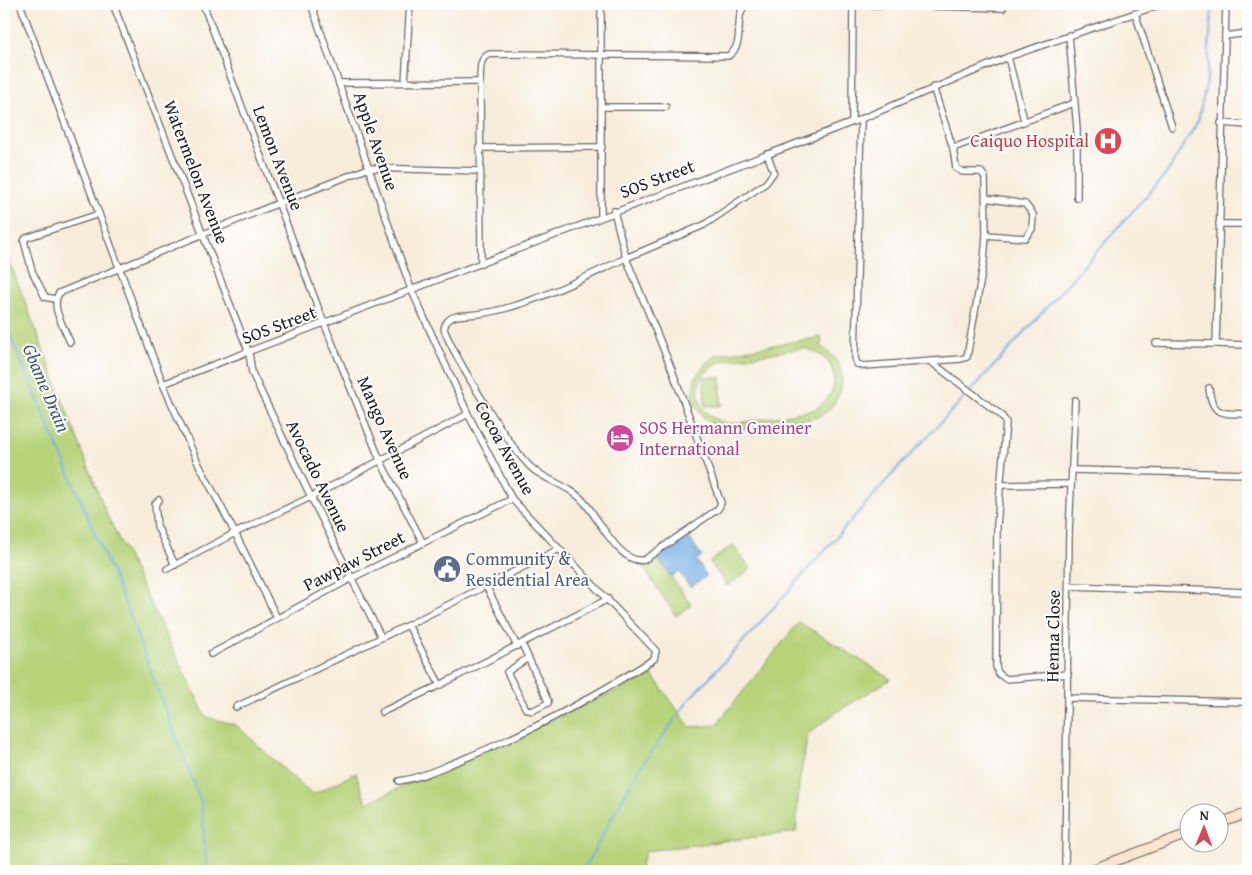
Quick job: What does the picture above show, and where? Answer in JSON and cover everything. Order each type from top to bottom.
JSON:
[{"type":"street","points":[[20,4],[121,268],[163,384],[197,461],[277,618]]},
{"type":"street","name":"Watermelon Avenue","points":[[113,4],[249,352]]},
{"type":"street","name":"Lemon Avenue","points":[[203,4],[324,323]]},
{"type":"street","name":"Apple Avenue","points":[[311,4],[411,289]]},
{"type":"street","points":[[358,4],[384,6]]},
{"type":"street","points":[[405,82],[410,4]]},
{"type":"street","points":[[601,4],[601,216]]},
{"type":"street","points":[[480,264],[480,82],[481,61],[484,56],[490,54],[728,56],[735,52],[738,45],[741,9],[746,4]]},
{"type":"street","points":[[852,122],[852,4],[1003,8]]},
{"type":"street","name":"SOS Street","points":[[163,384],[614,211],[861,119],[933,87],[1008,57],[1069,34],[1135,13],[1148,6],[1162,4]]},
{"type":"street","points":[[1216,344],[1226,4]]},
{"type":"street","points":[[1135,13],[1172,127]]},
{"type":"street","points":[[1225,36],[1248,33]]},
{"type":"street","points":[[1069,34],[1074,103],[1077,198]]},
{"type":"street","points":[[1008,57],[1024,120]]},
{"type":"street","points":[[339,83],[480,82]]},
{"type":"street","points":[[861,119],[857,364],[864,366],[961,359],[968,354],[986,235],[983,174],[981,172],[958,171],[953,148],[933,87]]},
{"type":"street","points":[[953,148],[1074,103]]},
{"type":"street","points":[[602,107],[666,106]]},
{"type":"street","points":[[1221,123],[1248,125]]},
{"type":"street","points":[[479,148],[602,147]]},
{"type":"street","points":[[614,211],[626,258],[672,370],[721,503],[718,509],[644,560],[639,561],[624,556],[584,501],[572,491],[532,469],[516,450],[478,391],[444,329],[445,323],[451,317],[487,313],[501,309],[580,280],[626,258],[704,225],[766,183],[774,172],[767,154]]},
{"type":"street","points":[[55,299],[59,293],[369,168],[480,171]]},
{"type":"street","points":[[985,198],[1025,204],[1033,214],[1032,229],[1025,238],[986,235]]},
{"type":"street","points":[[55,299],[44,297],[32,271],[24,241],[26,238],[99,214]]},
{"type":"street","points":[[1219,224],[1248,224]]},
{"type":"street","name":"Cocoa Avenue","points":[[399,781],[416,778],[489,749],[584,703],[654,659],[656,651],[512,499],[468,414],[411,289]]},
{"type":"street","points":[[55,299],[70,342]]},
{"type":"street","name":"Mango Avenue","points":[[324,323],[380,460],[423,543]]},
{"type":"street","points":[[1156,343],[1248,345]]},
{"type":"street","name":"Avocado Avenue","points":[[249,352],[252,373],[381,637]]},
{"type":"street","points":[[930,361],[1001,415],[1006,422],[1000,485],[996,595],[996,666],[998,673],[1006,679],[1068,674]]},
{"type":"street","points":[[1209,388],[1211,404],[1217,410],[1248,414]]},
{"type":"street","name":"Henna Close","points":[[1065,871],[1071,484],[1075,400]]},
{"type":"street","points":[[167,569],[235,533],[311,497],[468,414]]},
{"type":"street","points":[[1072,470],[1248,474]]},
{"type":"street","points":[[1000,485],[1071,484]]},
{"type":"street","name":"Pawpaw Street","points":[[211,654],[352,578],[512,499]]},
{"type":"street","points":[[159,500],[155,504],[157,526],[175,565]]},
{"type":"street","points":[[236,707],[408,625],[559,549]]},
{"type":"street","points":[[486,586],[528,658],[548,701],[548,704],[532,711],[526,709],[507,672],[528,658]]},
{"type":"street","points":[[1069,586],[1248,592]]},
{"type":"street","points":[[382,712],[440,685],[608,599]]},
{"type":"street","points":[[408,625],[440,685]]},
{"type":"street","points":[[1067,698],[1248,702]]},
{"type":"street","points":[[1230,819],[1248,813]]},
{"type":"street","points":[[1088,871],[1180,837]]},
{"type":"green space","points":[[4,247],[106,513],[206,717],[236,725],[312,795],[356,773],[366,803],[652,675],[690,727],[716,725],[799,622],[891,679],[835,713],[808,734],[799,784],[796,832],[646,851],[639,871],[4,871]]},
{"type":"green space","points":[[821,337],[822,345],[820,346],[833,356],[842,374],[840,391],[831,407],[817,417],[732,431],[717,426],[706,419],[698,410],[694,399],[693,387],[697,376],[704,365],[716,355]],"holes":[[[803,348],[815,352],[831,366],[834,384],[824,402],[813,410],[734,424],[720,421],[702,407],[699,387],[703,377],[711,368],[723,361]]]},
{"type":"green space","points":[[704,377],[721,377],[721,406],[705,406]]},
{"type":"green space","points":[[733,545],[751,569],[727,586],[710,562]]},
{"type":"green space","points":[[657,557],[691,605],[676,616],[643,567]]},
{"type":"water","points":[[688,536],[702,556],[696,560],[707,576],[690,587],[679,572],[671,577],[658,556]]},
{"type":"waterway","points":[[583,871],[637,772],[691,697],[752,632],[896,470],[1004,355],[1167,173],[1198,121],[1207,80],[1212,4]]},
{"type":"waterway","name":"Gbame Drain","points":[[4,321],[125,604],[201,802],[207,871]]},
{"type":"place","name":"Caiquo Hospital","points":[[1108,141]]},
{"type":"place","name":"SOS Hermann Gmeiner International","points":[[620,438]]},
{"type":"place","name":"Community & Residential Area","points":[[447,569]]}]
